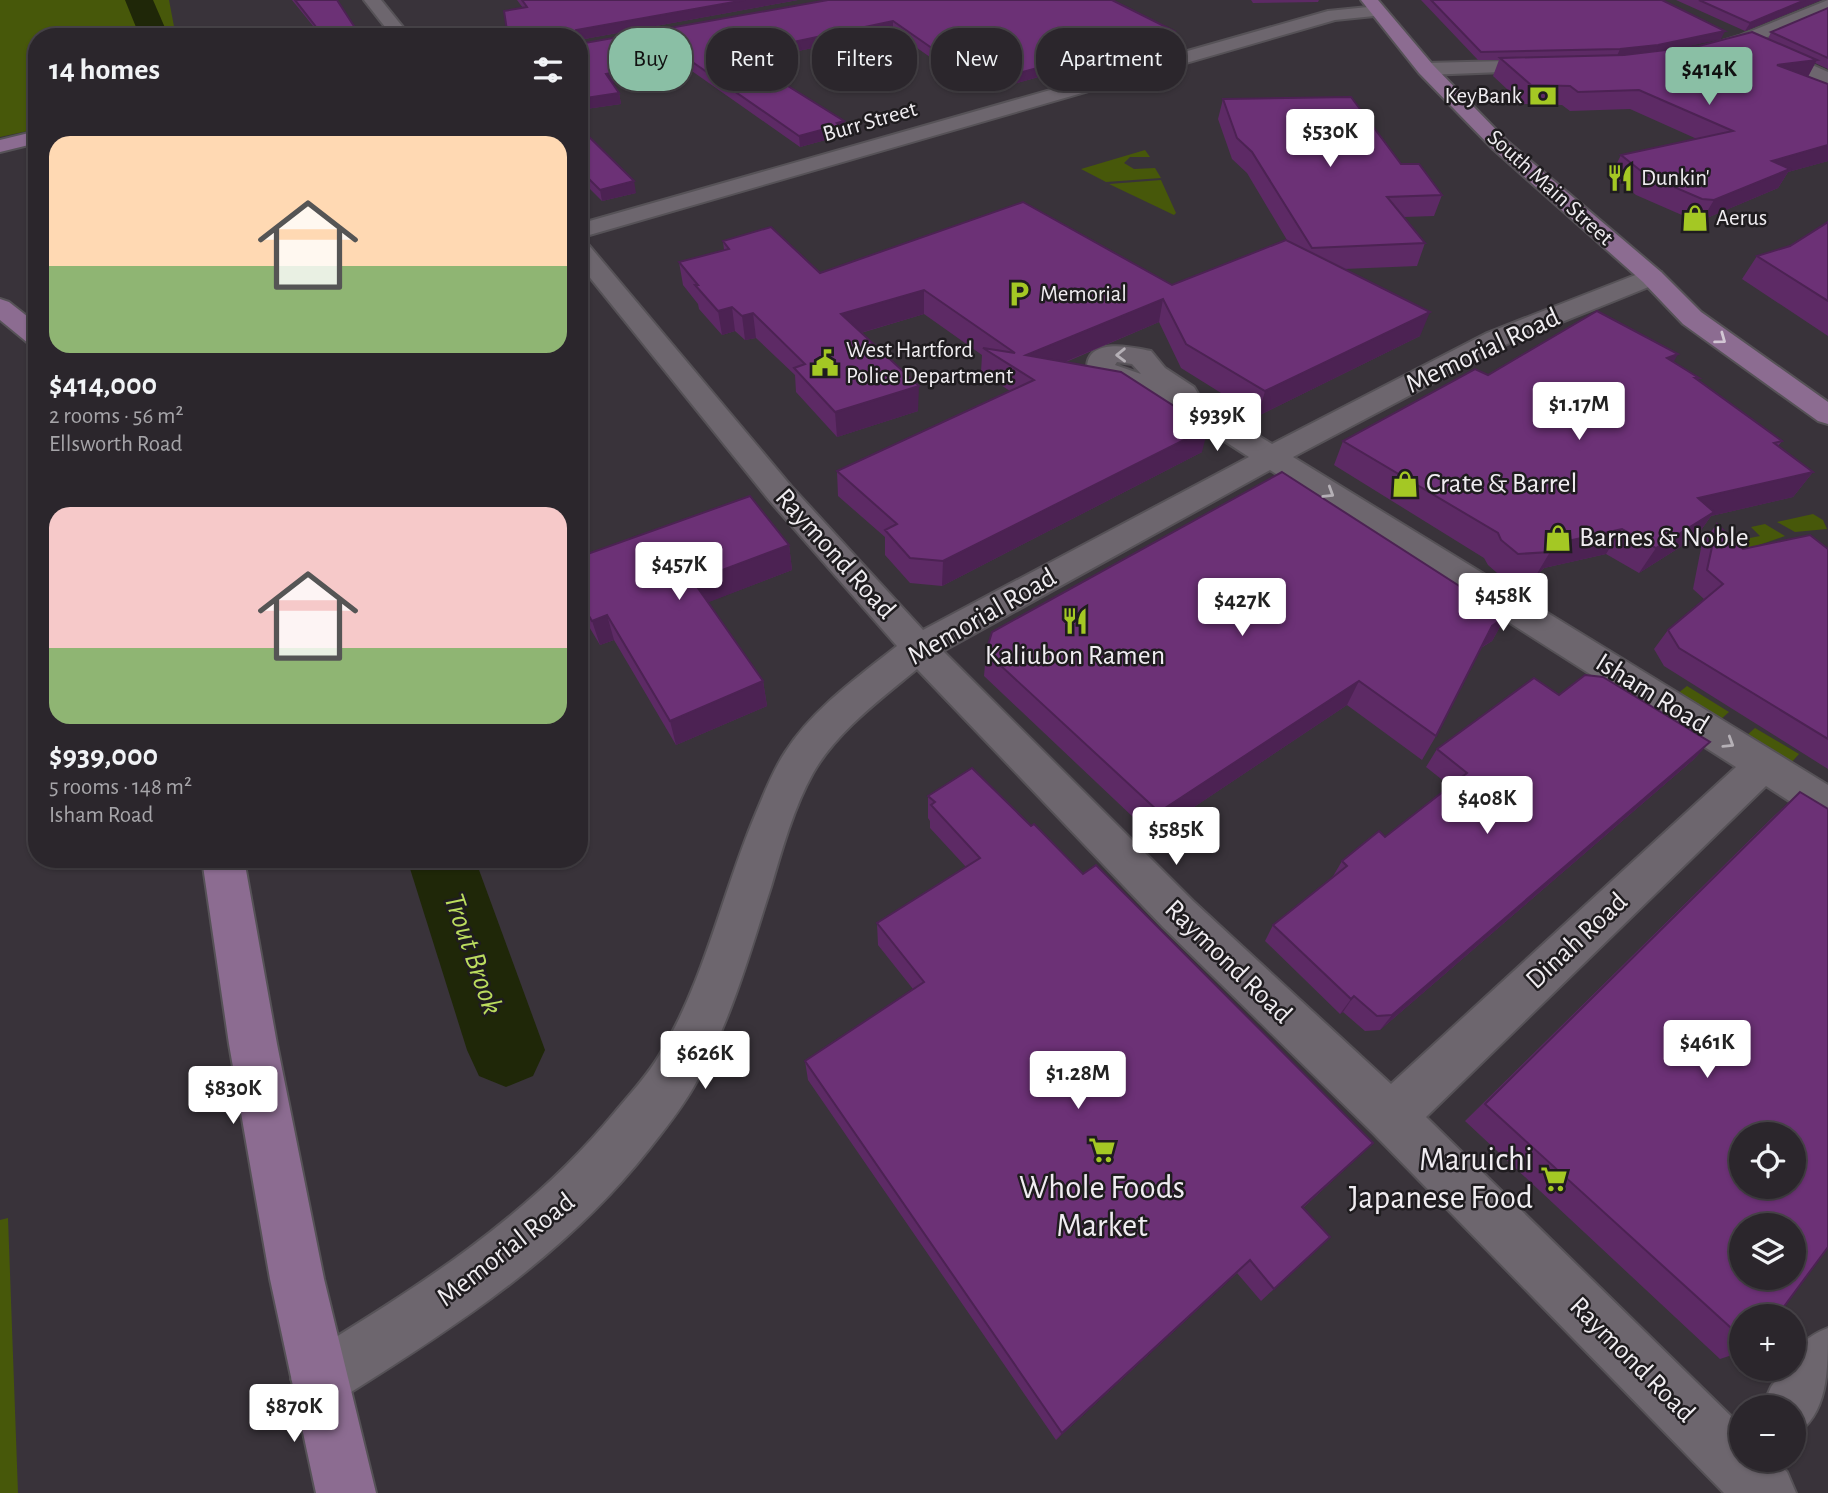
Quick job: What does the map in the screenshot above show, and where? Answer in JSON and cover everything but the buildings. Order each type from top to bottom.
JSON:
[{"type":"main road","name":"South Main Street","points":[[1373,5],[1426,69],[1500,145],[1652,277],[1692,318],[1828,415]]},
{"type":"main road","points":[[0,146],[28,139]]},
{"type":"main road","points":[[0,160],[28,153]]},
{"type":"main road","name":"South Main Street","points":[[1652,277],[1716,309],[1817,376]]},
{"type":"main road","points":[[0,307],[28,330]]},
{"type":"main road","points":[[224,868],[253,1044],[298,1279],[346,1493]]},
{"type":"street","points":[[372,0],[395,28]]},
{"type":"street","name":"Burr Street","points":[[588,228],[1373,5]]},
{"type":"street","points":[[1697,53],[1745,40],[1828,5]]},
{"type":"street","points":[[1721,29],[1828,79]]},
{"type":"street","points":[[1426,69],[1565,65]]},
{"type":"street","name":"Raymond Road","points":[[588,259],[780,493],[919,648],[1178,914],[1391,1117],[1756,1476]]},
{"type":"street","name":"Memorial Road","points":[[320,1378],[420,1318],[520,1247],[582,1190],[630,1135],[677,1070],[720,979],[767,834],[801,759],[836,717],[919,648],[1270,457],[1496,339],[1652,277]]},
{"type":"street","name":"Isham Road","points":[[1191,407],[1828,805]]},
{"type":"street","name":"Dinah Road","points":[[1391,1117],[1763,765]]},
{"type":"street","points":[[1800,1395],[1828,1356]]},
{"type":"green space","points":[[0,0],[169,0],[174,28],[28,28],[28,131],[0,137]]},
{"type":"green space","points":[[1145,150],[1150,157],[1130,157],[1124,163],[1134,169],[1155,168],[1161,178],[1106,182],[1081,169]]},
{"type":"green space","points":[[1161,180],[1176,213],[1174,215],[1109,184]]},
{"type":"green space","points":[[1813,514],[1823,520],[1827,529],[1795,532],[1777,522]]},
{"type":"green space","points":[[1765,524],[1785,536],[1728,552],[1719,544],[1760,536],[1751,527]]},
{"type":"green space","points":[[1687,686],[1729,712],[1719,721],[1677,694]]},
{"type":"green space","points":[[1755,728],[1799,754],[1790,764],[1745,737]]},
{"type":"green space","points":[[8,1218],[18,1493],[0,1493],[0,1220]]},
{"type":"waterway","name":"Trout Brook","points":[[139,0],[151,28]]},
{"type":"waterway","name":"Trout Brook","points":[[444,868],[506,1050]]},
{"type":"place","name":"KeyBank","points":[[1543,96]]},
{"type":"place","name":"Dunkin'","points":[[1620,178]]},
{"type":"place","name":"Aerus","points":[[1695,218]]},
{"type":"place","name":"Memorial","points":[[1019,294]]},
{"type":"place","name":"West Hartford Police Department","points":[[825,363]]},
{"type":"place","name":"Crate & Barrel","points":[[1405,484]]},
{"type":"place","name":"Barnes & Noble","points":[[1558,538]]},
{"type":"place","name":"Kaliubon Ramen","points":[[1075,621]]},
{"type":"place","name":"Whole Foods Market","points":[[1102,1150]]},
{"type":"place","name":"Maruichi Japanese Food","points":[[1554,1179]]}]
